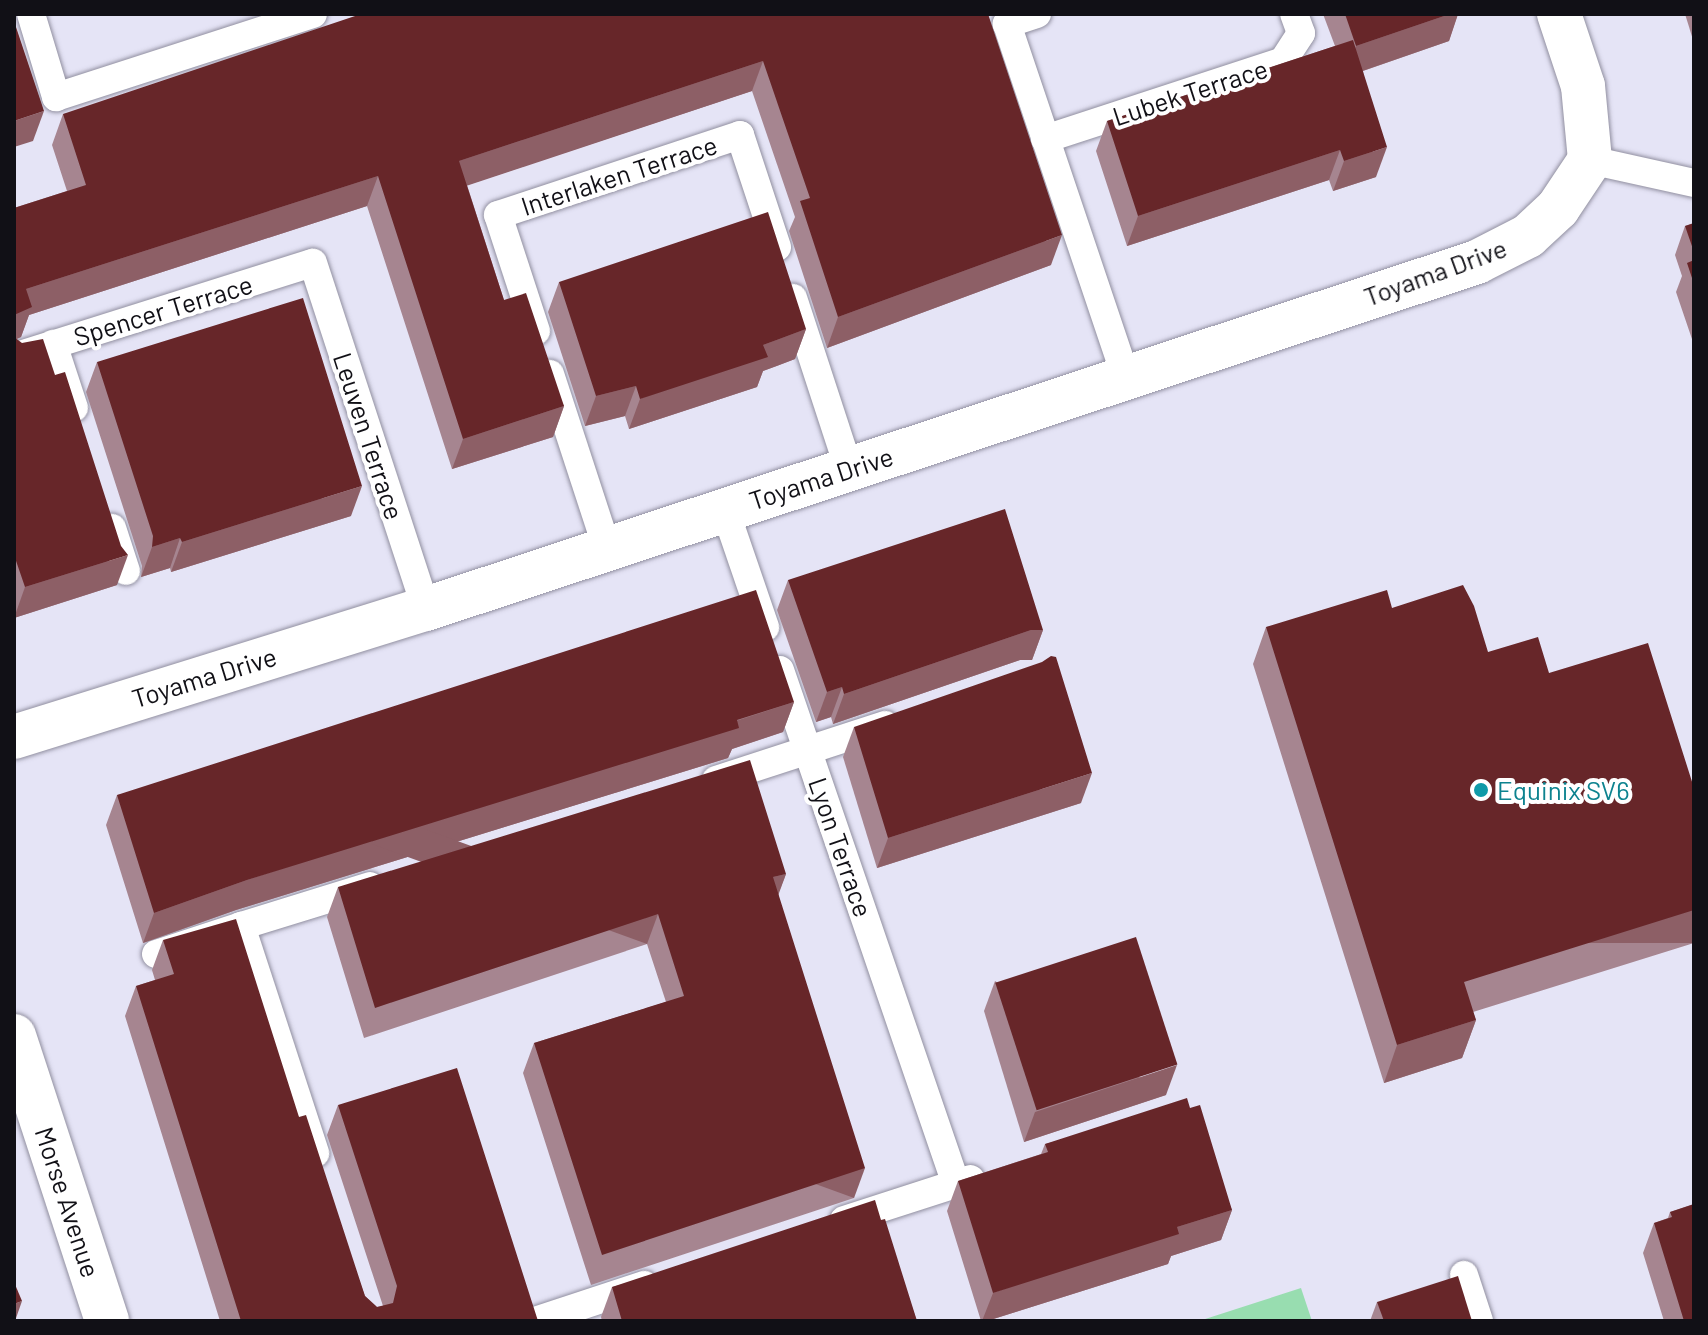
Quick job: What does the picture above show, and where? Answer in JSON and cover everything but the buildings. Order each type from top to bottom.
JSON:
[{"type":"street","points":[[1559,14],[1583,86],[1590,160]]},
{"type":"street","name":"Toyama Drive","points":[[14,737],[426,609],[1477,262],[1528,236],[1558,208],[1590,160]]},
{"type":"street","name":"Morse Avenue","points":[[14,1036],[107,1321]]},
{"type":"lane","points":[[31,14],[56,97],[313,14]]},
{"type":"lane","points":[[1037,14],[1007,24],[1126,377]]},
{"type":"lane","name":"Lubek Terrace","points":[[1045,139],[1283,61],[1301,33],[1294,14]]},
{"type":"lane","name":"Interlaken Terrace","points":[[607,548],[498,215],[740,135],[849,469]]},
{"type":"lane","points":[[1590,160],[1694,183]]},
{"type":"lane","name":"Spencer Terrace","points":[[14,357],[313,263]]},
{"type":"lane","name":"Leuven Terrace","points":[[313,263],[426,609]]},
{"type":"lane","points":[[53,344],[82,435]]},
{"type":"lane","points":[[102,495],[126,571]]},
{"type":"lane","name":"Lyon Terrace","points":[[725,510],[956,1184]]},
{"type":"lane","points":[[689,788],[910,716]]},
{"type":"lane","points":[[156,954],[390,880]]},
{"type":"lane","points":[[241,926],[325,1184]]},
{"type":"lane","points":[[820,1228],[1000,1169]]},
{"type":"lane","points":[[1464,1275],[1479,1321]]},
{"type":"lane","points":[[535,1321],[669,1277]]},
{"type":"green space","points":[[1301,1288],[1312,1321],[1199,1321],[1261,1301]]},
{"type":"place","name":"Equinix SV6","points":[[1481,790]]}]
